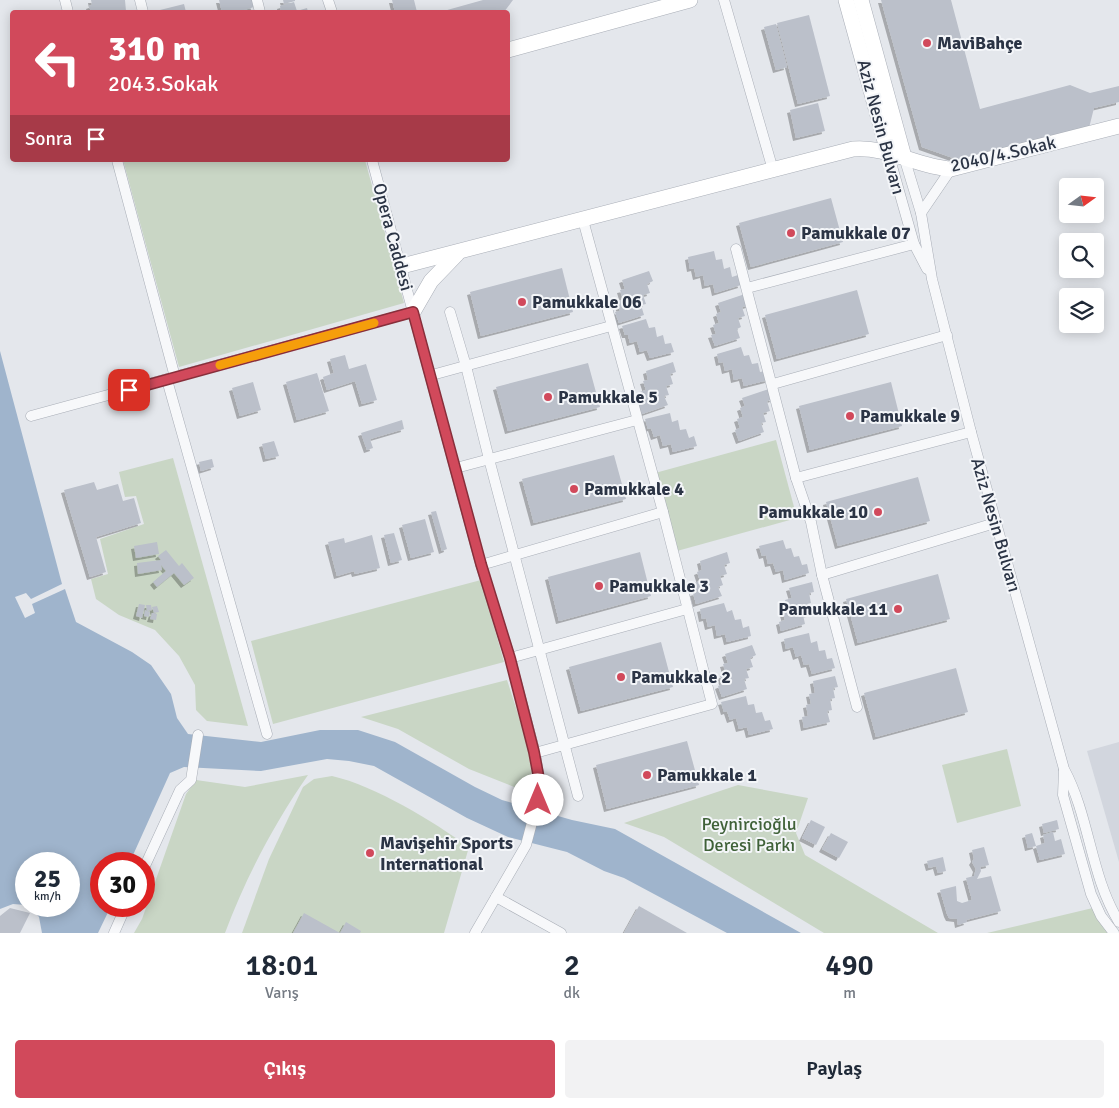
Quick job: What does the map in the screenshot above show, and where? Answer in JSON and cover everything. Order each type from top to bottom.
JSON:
[{"type":"street","points":[[724,0],[773,170]]},
{"type":"street","points":[[510,49],[683,1]]},
{"type":"street","name":"Aziz Nesin Bulvarı","points":[[850,1],[888,152],[914,244],[932,279]]},
{"type":"street","name":"Aziz Nesin Bulvarı","points":[[850,1],[921,213],[932,279],[971,432],[1064,769],[1075,789],[1102,886],[1119,922]]},
{"type":"street","name":"2040/4.Sokak","points":[[402,266],[853,149],[867,148],[888,152],[936,168],[952,169],[1119,126]]},
{"type":"street","points":[[117,162],[171,379],[267,734]]},
{"type":"street","name":"Opera Caddesi","points":[[373,162],[432,375],[481,564],[510,658],[534,752],[540,784],[526,845],[475,933]]},
{"type":"street","points":[[921,213],[952,169]]},
{"type":"street","points":[[534,752],[712,704],[686,609],[663,512],[583,220]]},
{"type":"street","points":[[747,288],[914,244]]},
{"type":"street","points":[[736,249],[773,384],[796,478],[811,522],[822,575],[857,707]]},
{"type":"street","points":[[31,416],[413,312],[431,281],[459,252]]},
{"type":"street","points":[[450,312],[466,366],[563,745],[578,796]]},
{"type":"street","points":[[432,375],[611,326]]},
{"type":"street","points":[[773,384],[947,335]]},
{"type":"street","points":[[456,468],[637,420]]},
{"type":"street","points":[[796,478],[971,432]]},
{"type":"street","points":[[481,564],[663,512]]},
{"type":"street","points":[[822,575],[995,522]]},
{"type":"street","points":[[510,658],[686,609]]},
{"type":"street","points":[[151,852],[180,790],[190,780],[194,768],[198,735]]},
{"type":"street","name":"Aziz Nesin Bulvarı","points":[[1064,769],[1063,795],[1091,894],[1101,916],[1114,933]]},
{"type":"street","points":[[496,897],[561,933]]},
{"type":"street","points":[[114,933],[121,917]]},
{"type":"shaded area","points":[[1119,742],[1119,862],[1087,751]]},
{"type":"green space","points":[[124,162],[366,162],[404,303],[179,367]]},
{"type":"green space","points":[[776,440],[797,518],[677,551],[655,473]]},
{"type":"green space","points":[[173,458],[248,726],[207,721],[196,710],[195,685],[179,656],[155,630],[119,615],[96,599],[91,579],[108,574],[100,539],[144,524],[136,496],[125,497],[119,472]]},
{"type":"green space","points":[[481,580],[504,662],[273,724],[251,641]]},
{"type":"green space","points":[[507,680],[534,764],[527,792],[469,769],[398,729],[361,717]]},
{"type":"green space","points":[[1007,749],[1021,806],[957,823],[942,765]]},
{"type":"green space","points":[[308,775],[262,851],[225,933],[134,933],[143,917],[155,917],[155,882],[186,794],[196,780],[245,787]]},
{"type":"green space","name":"Mavişehir Sports International","points":[[332,776],[385,796],[438,826],[469,847],[444,933],[242,933],[269,859],[303,787],[314,779]]},
{"type":"green space","name":"Peynircioğlu Deresi Parkı","points":[[738,785],[808,798],[796,833],[805,855],[938,933],[824,933],[664,837],[624,823]]},
{"type":"green space","points":[[1097,907],[1118,933],[987,933]]},
{"type":"water","points":[[0,351],[62,584],[31,599],[26,593],[15,597],[25,618],[35,613],[32,604],[65,589],[76,622],[132,652],[151,665],[171,694],[177,718],[188,734],[261,742],[320,730],[358,730],[395,742],[502,800],[572,820],[615,829],[801,933],[727,933],[624,878],[604,871],[567,852],[508,837],[467,818],[374,766],[327,759],[261,771],[184,767],[170,773],[134,852],[90,852],[90,917],[106,917],[98,933],[42,933],[39,917],[80,917],[80,852],[15,852],[15,904],[0,909]]},
{"type":"building","points":[[91,0],[125,0],[126,10],[90,10],[89,6],[92,5]]},
{"type":"building","points":[[219,0],[252,0],[254,7],[244,10],[222,10]]},
{"type":"building","points":[[283,0],[295,0],[295,1],[284,4]]},
{"type":"building","points":[[392,0],[414,0],[416,10],[394,10]]},
{"type":"building","points":[[483,0],[513,0],[506,10],[447,10]]},
{"type":"building","name":"MaviBahçe","points":[[881,0],[951,0],[980,109],[1070,85],[1090,93],[1119,86],[1119,102],[1094,108],[1089,128],[1000,151],[956,159],[922,147]]},
{"type":"building","points":[[294,2],[297,10],[281,10],[280,6]]},
{"type":"building","points":[[184,4],[186,10],[160,10]]},
{"type":"building","points":[[809,15],[830,96],[798,104],[777,23]]},
{"type":"building","points":[[776,24],[787,67],[776,70],[764,27]]},
{"type":"building","points":[[818,103],[825,131],[796,138],[790,110]]},
{"type":"building","name":"Pamukkale 07","points":[[831,198],[843,242],[751,267],[739,223]]},
{"type":"building","points":[[714,251],[716,260],[722,259],[724,269],[730,267],[732,277],[738,275],[741,285],[715,293],[713,284],[705,286],[703,275],[696,277],[694,268],[690,269],[688,257]]},
{"type":"building","name":"Pamukkale 06","points":[[562,268],[573,312],[481,336],[470,292]]},
{"type":"building","points":[[649,271],[653,281],[647,284],[650,293],[643,295],[646,304],[641,305],[644,315],[619,323],[615,312],[620,311],[617,301],[623,300],[620,290],[625,289],[622,280]]},
{"type":"building","points":[[857,290],[869,334],[777,359],[765,315]]},
{"type":"building","points":[[745,294],[749,305],[742,307],[745,316],[738,318],[741,327],[737,329],[740,338],[715,346],[711,335],[716,334],[713,325],[719,323],[716,314],[721,312],[718,303]]},
{"type":"building","points":[[646,319],[649,328],[655,327],[657,337],[663,335],[665,344],[671,343],[674,352],[650,358],[647,350],[640,352],[637,341],[630,343],[628,335],[625,335],[622,326]]},
{"type":"building","points":[[741,347],[744,356],[749,355],[752,364],[758,363],[760,372],[766,371],[768,380],[744,386],[742,378],[734,380],[732,369],[725,371],[723,362],[719,363],[717,354]]},
{"type":"building","points":[[345,355],[349,369],[366,364],[377,400],[362,404],[355,381],[327,390],[323,377],[334,373],[330,359]]},
{"type":"building","points":[[673,362],[676,372],[670,374],[673,384],[666,386],[669,395],[664,396],[668,405],[642,414],[639,403],[643,401],[640,392],[646,390],[643,381],[648,380],[646,371]]},
{"type":"building","name":"Pamukkale 5","points":[[588,363],[600,407],[508,431],[496,387]]},
{"type":"building","points":[[317,373],[329,411],[297,420],[286,382]]},
{"type":"building","points":[[253,382],[261,410],[240,416],[232,388]]},
{"type":"building","name":"Pamukkale 9","points":[[891,382],[902,426],[810,450],[799,406]]},
{"type":"building","points":[[769,389],[773,399],[767,401],[770,411],[763,413],[766,422],[761,423],[764,432],[739,441],[735,430],[740,428],[737,419],[743,417],[740,408],[745,406],[742,398]]},
{"type":"building","points":[[670,413],[672,422],[678,420],[680,430],[686,429],[689,438],[694,436],[697,446],[673,452],[671,444],[663,446],[660,435],[654,437],[651,428],[648,429],[645,419]]},
{"type":"building","points":[[402,420],[404,429],[370,439],[373,448],[367,450],[361,433]]},
{"type":"building","points":[[274,441],[279,456],[266,459],[262,444]]},
{"type":"building","name":"Pamukkale 4","points":[[614,455],[626,499],[534,523],[522,479]]},
{"type":"building","points":[[212,459],[214,467],[201,471],[199,462]]},
{"type":"building","name":"Pamukkale 10","points":[[918,477],[930,521],[838,546],[826,502]]},
{"type":"building","points":[[94,482],[97,490],[118,484],[123,501],[134,498],[141,523],[96,537],[106,572],[90,577],[64,490]]},
{"type":"building","points":[[436,511],[447,549],[442,551],[431,512]]},
{"type":"building","points":[[425,519],[434,552],[411,558],[402,525]]},
{"type":"building","points":[[394,533],[402,560],[391,563],[384,535]]},
{"type":"building","points":[[372,535],[380,568],[355,574],[354,571],[337,576],[328,542],[344,538],[345,543]]},
{"type":"building","points":[[783,540],[786,549],[791,548],[794,557],[799,556],[802,565],[807,564],[809,573],[785,580],[783,570],[776,572],[773,563],[768,564],[766,555],[762,556],[759,546]]},
{"type":"building","points":[[157,542],[159,554],[136,558],[134,546]]},
{"type":"building","points":[[166,550],[179,566],[182,563],[194,578],[184,585],[174,573],[157,587],[153,582],[166,571],[161,565],[162,570],[138,574],[137,563],[161,560],[158,556]]},
{"type":"building","name":"Pamukkale 3","points":[[640,552],[651,596],[559,621],[548,577]]},
{"type":"building","points":[[727,552],[730,563],[724,565],[727,574],[720,576],[723,585],[718,587],[722,596],[696,604],[693,593],[697,592],[694,583],[700,581],[697,572],[702,570],[700,561]]},
{"type":"building","name":"Pamukkale 11","points":[[938,574],[950,619],[858,643],[846,599]]},
{"type":"building","points":[[812,582],[814,592],[809,593],[811,603],[807,604],[809,614],[803,615],[805,624],[781,631],[779,622],[785,620],[782,610],[787,609],[785,600],[792,598],[789,588]]},
{"type":"building","points":[[724,603],[727,612],[732,610],[735,620],[741,619],[743,628],[749,626],[751,636],[727,642],[725,634],[717,636],[715,625],[708,627],[706,618],[702,619],[700,609]]},
{"type":"building","points":[[139,604],[145,605],[142,618],[136,616]]},
{"type":"building","points":[[146,605],[151,605],[152,610],[147,611]]},
{"type":"building","points":[[157,606],[159,612],[154,613],[152,607]]},
{"type":"building","points":[[145,610],[150,612],[149,617],[144,616]]},
{"type":"building","points":[[152,613],[157,614],[156,620],[150,619]]},
{"type":"building","points":[[809,633],[811,643],[817,641],[819,651],[825,650],[827,659],[832,658],[835,668],[812,674],[809,664],[804,665],[801,655],[796,657],[793,647],[786,649],[784,639]]},
{"type":"building","name":"Pamukkale 2","points":[[661,642],[673,687],[581,711],[569,667]]},
{"type":"building","points":[[752,645],[756,655],[750,658],[753,667],[746,669],[749,678],[744,679],[747,689],[722,697],[718,686],[723,684],[720,676],[726,674],[723,664],[728,663],[725,654]]},
{"type":"building","points":[[956,668],[968,712],[876,737],[864,693]]},
{"type":"building","points":[[835,676],[838,687],[833,688],[835,698],[830,699],[832,710],[827,711],[830,722],[804,728],[802,717],[808,716],[806,705],[811,704],[809,694],[815,693],[813,681]]},
{"type":"building","points":[[746,696],[748,705],[754,704],[756,713],[762,712],[765,721],[770,720],[773,729],[749,735],[747,727],[739,729],[736,718],[730,720],[727,711],[724,712],[721,702]]},
{"type":"building","name":"Pamukkale 1","points":[[687,741],[699,785],[607,809],[596,765]]},
{"type":"building","points":[[811,820],[825,827],[816,845],[802,838]]},
{"type":"building","points":[[1057,820],[1059,829],[1044,833],[1042,824]]},
{"type":"building","points":[[1053,832],[1055,841],[1061,839],[1065,854],[1040,860],[1036,846],[1045,843],[1043,835]]},
{"type":"building","points":[[831,833],[848,842],[839,858],[822,849]]},
{"type":"building","points":[[1032,833],[1036,846],[1028,848],[1025,835]]},
{"type":"building","points":[[984,847],[989,865],[980,867],[981,871],[977,879],[991,876],[1001,911],[966,920],[967,922],[958,925],[957,919],[949,918],[940,890],[956,886],[957,901],[962,903],[972,900],[966,878],[974,876],[976,869],[972,862],[974,859],[972,850]]},
{"type":"building","points":[[943,857],[946,871],[938,873],[936,866],[929,868],[927,861]]},
{"type":"building","points":[[639,906],[687,933],[624,933]]},
{"type":"building","points":[[10,908],[15,909],[15,917],[28,917],[20,933],[0,933],[0,916]]},
{"type":"building","points":[[304,913],[340,933],[293,933]]},
{"type":"building","points":[[346,922],[361,931],[360,933],[340,933]]},
{"type":"slow traffic","points":[[220,365],[374,323]]},
{"type":"place","name":"MaviBahçe","points":[[927,43]]},
{"type":"place","name":"Pamukkale 07","points":[[791,233]]},
{"type":"place","name":"Pamukkale 06","points":[[522,302]]},
{"type":"place","name":"Pamukkale 5","points":[[548,397]]},
{"type":"place","name":"Pamukkale 9","points":[[850,416]]},
{"type":"place","name":"Pamukkale 4","points":[[574,489]]},
{"type":"place","name":"Pamukkale 10","points":[[878,512]]},
{"type":"place","name":"Pamukkale 3","points":[[599,586]]},
{"type":"place","name":"Pamukkale 11","points":[[898,609]]},
{"type":"place","name":"Pamukkale 2","points":[[621,677]]},
{"type":"place","name":"Pamukkale 1","points":[[647,775]]},
{"type":"place","name":"Mavişehir Sports International","points":[[370,853]]},
{"type":"route","points":[[129,390],[413,312],[432,375],[481,564],[510,658],[534,752],[540,784],[538,800]]}]
